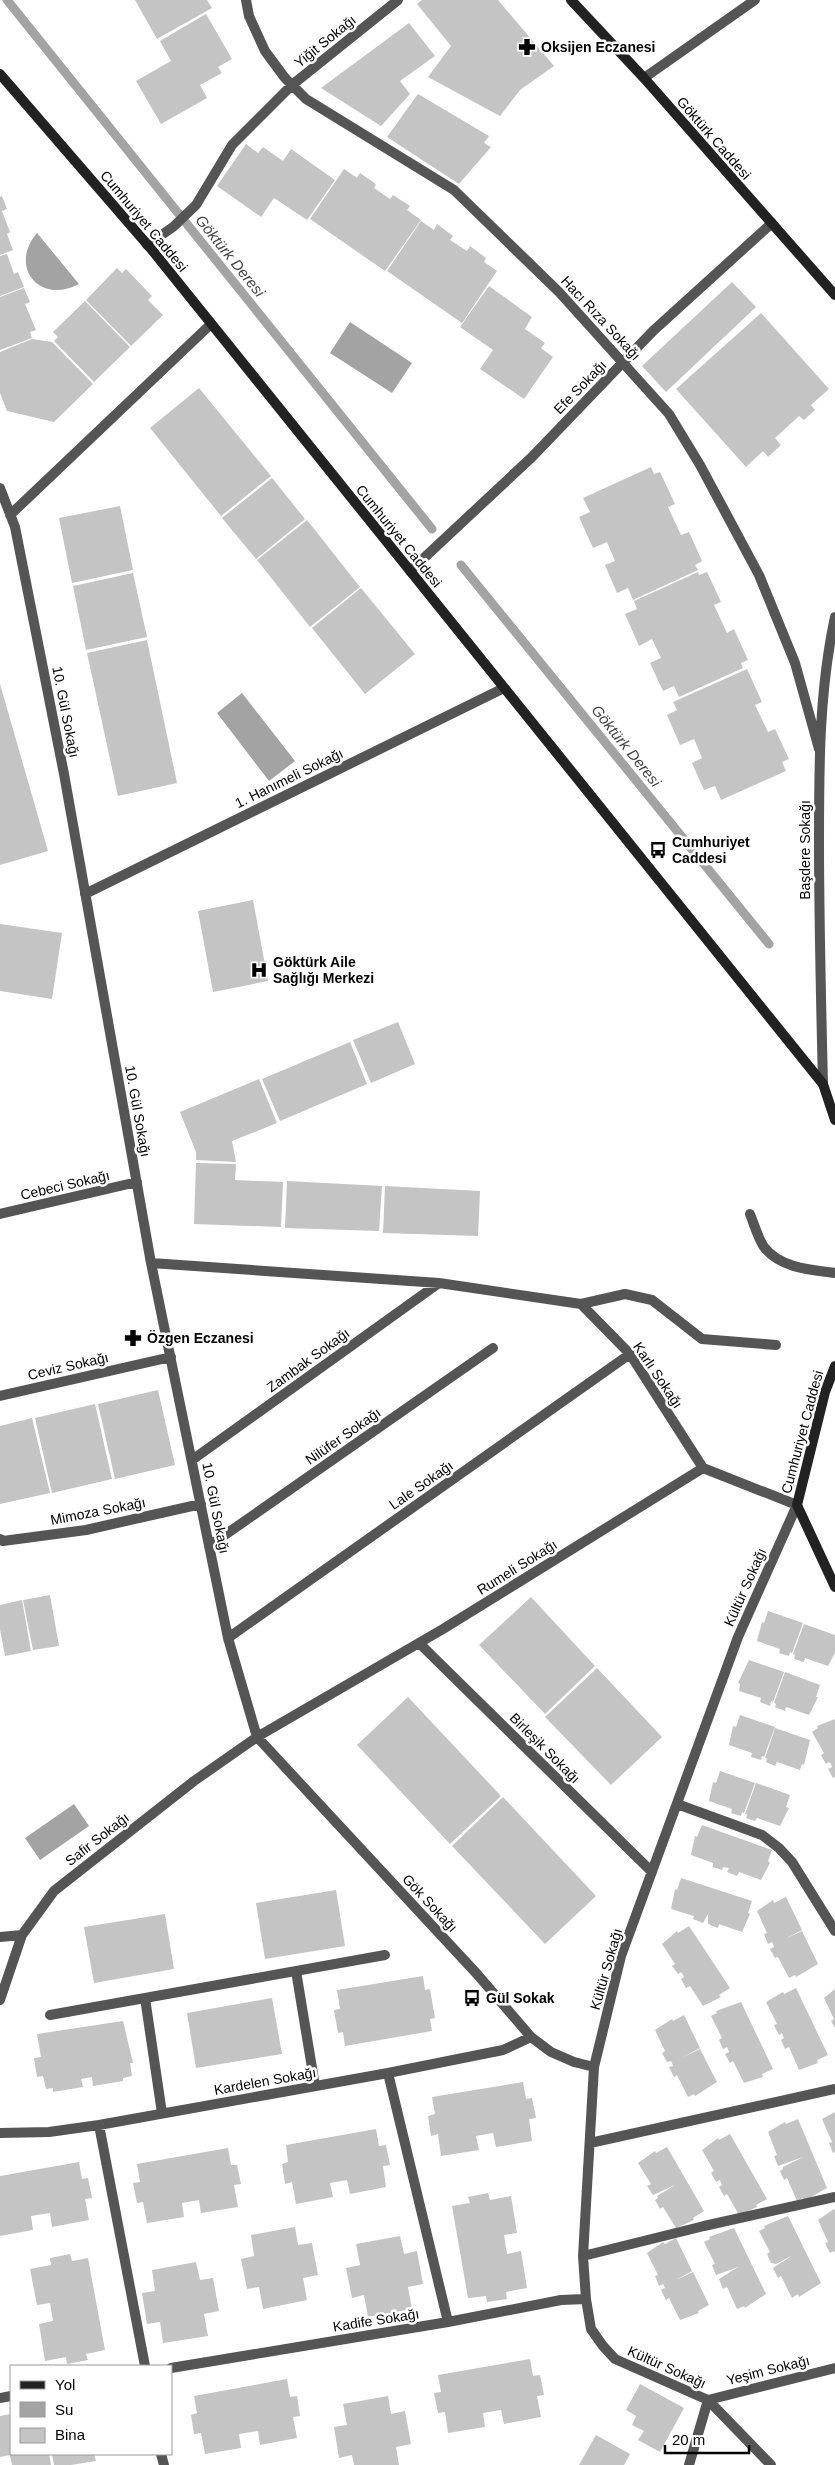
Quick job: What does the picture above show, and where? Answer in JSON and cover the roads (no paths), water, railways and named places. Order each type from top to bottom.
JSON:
[{"type":"main road","name":"Göktürk Caddesi","points":[[571,0],[644,78],[835,295]]},
{"type":"main road","name":"Cumhuriyet Caddesi","points":[[0,74],[147,245],[823,1084],[835,1120]]},
{"type":"main road","name":"Cumhuriyet Caddesi","points":[[835,1366],[825,1392],[797,1505],[835,1587]]},
{"type":"street","name":"Hacı Rıza Sokağı","points":[[246,0],[249,16],[265,52],[306,99],[454,190],[559,292],[669,414],[700,465],[759,575],[795,663],[819,749]]},
{"type":"street","name":"Yiğit Sokağı","points":[[147,245],[173,227],[196,205],[232,145],[292,85],[398,0]]},
{"type":"street","points":[[644,78],[755,0]]},
{"type":"street","name":"Efe Sokağı","points":[[410,571],[532,458],[653,331],[772,223]]},
{"type":"street","points":[[10,515],[211,324]]},
{"type":"street","name":"10. Gül Sokağı","points":[[0,488],[10,515],[21,556],[85,894],[151,1263],[209,1546],[228,1638],[257,1737]]},
{"type":"street","name":"Başdere Sokağı","points":[[823,1084],[819,925],[819,749],[835,617]]},
{"type":"street","name":"1. Hanımeli Sokağı","points":[[85,894],[504,688]]},
{"type":"street","name":"Cebeci Sokağı","points":[[0,1214],[137,1182]]},
{"type":"street","points":[[750,1214],[763,1246],[777,1259],[801,1268],[835,1273]]},
{"type":"street","points":[[151,1263],[439,1283],[581,1304],[625,1294],[652,1300],[702,1339],[776,1345]]},
{"type":"street","name":"Zambak Sokağı","points":[[192,1460],[439,1283]]},
{"type":"street","name":"Karlı Sokağı","points":[[581,1304],[630,1354],[704,1468]]},
{"type":"street","name":"Nilüfer Sokağı","points":[[209,1546],[493,1348]]},
{"type":"street","name":"Lale Sokağı","points":[[228,1638],[630,1354]]},
{"type":"street","name":"Ceviz Sokağı","points":[[0,1396],[171,1357]]},
{"type":"street","points":[[704,1468],[797,1505]]},
{"type":"street","name":"Rumeli Sokağı","points":[[257,1737],[419,1643],[704,1468]]},
{"type":"street","name":"Mimoza Sokağı","points":[[0,1539],[3,1541],[86,1530],[201,1504]]},
{"type":"street","name":"Kültür Sokağı","points":[[708,2400],[615,2359],[592,2329],[586,2299],[583,2256],[594,2067],[621,1956],[738,1637],[797,1505]]},
{"type":"street","name":"Birleşik Sokağı","points":[[419,1643],[652,1872]]},
{"type":"street","name":"Safir Sokağı","points":[[0,2000],[22,1935],[54,1891],[194,1781],[257,1737]]},
{"type":"street","name":"Gök Sokağı","points":[[257,1737],[477,1974],[531,2037],[551,2052],[574,2062],[594,2067]]},
{"type":"street","points":[[677,1804],[762,1835],[779,1848],[792,1862],[835,1931]]},
{"type":"street","points":[[0,1937],[22,1935]]},
{"type":"street","points":[[50,2015],[385,1955]]},
{"type":"street","points":[[296,1971],[315,2086]]},
{"type":"street","points":[[146,1998],[162,2113]]},
{"type":"street","name":"Kardelen Sokağı","points":[[0,2133],[49,2132],[99,2125],[388,2073],[502,2050],[531,2037]]},
{"type":"street","points":[[388,2073],[448,2322]]},
{"type":"street","points":[[590,2142],[835,2089]]},
{"type":"street","points":[[99,2125],[145,2365]]},
{"type":"street","points":[[583,2256],[704,2226],[835,2198]]},
{"type":"street","name":"Kadife Sokağı","points":[[172,2368],[448,2322],[561,2300],[586,2299]]},
{"type":"street","name":"Yeşim Sokağı","points":[[708,2400],[835,2368]]},
{"type":"street","points":[[690,2465],[708,2400]]},
{"type":"street","points":[[708,2400],[771,2465]]},
{"type":"water","points":[[37,233],[79,284],[65,289],[52,290],[41,286],[32,279],[27,270],[26,258],[29,246]]},
{"type":"water","points":[[350,322],[412,363],[392,393],[330,353]]},
{"type":"water","points":[[242,693],[295,761],[269,781],[217,713]]},
{"type":"water","points":[[74,1804],[89,1826],[40,1860],[25,1838]]},
{"type":"waterway","name":"Göktürk Deresi","points":[[7,0],[432,529]]},
{"type":"waterway","name":"Göktürk Deresi","points":[[461,565],[769,944]]},
{"type":"place","name":"Oksijen Eczanesi","points":[[527,47]]},
{"type":"place","name":"Cumhuriyet Caddesi","points":[[658,850]]},
{"type":"place","name":"Göktürk Aile Sağlığı Merkezi","points":[[259,970]]},
{"type":"place","name":"Özgen Eczanesi","points":[[133,1338]]},
{"type":"place","name":"Gül Sokak","points":[[472,1998]]}]
